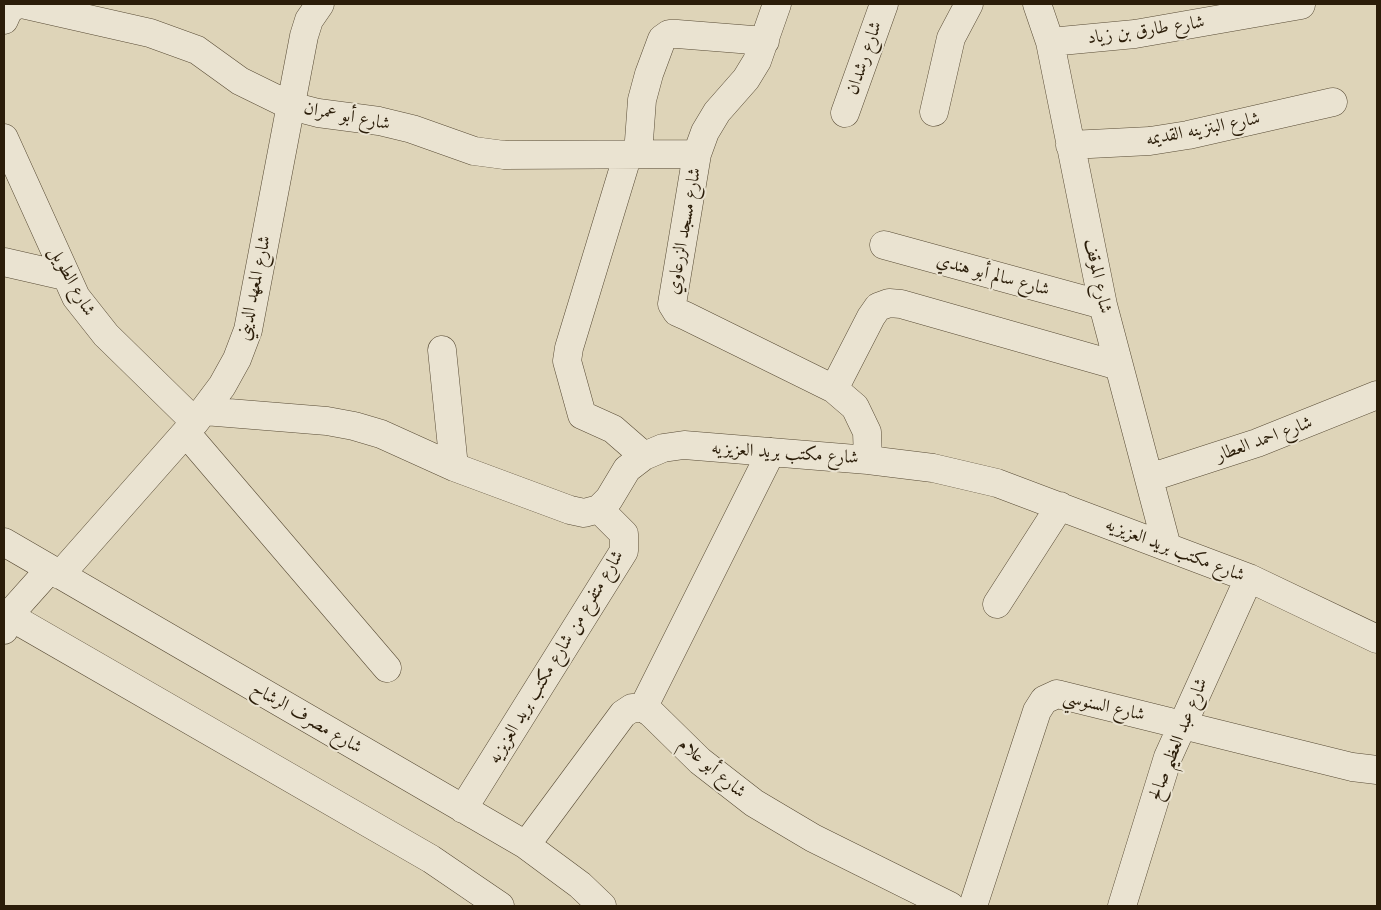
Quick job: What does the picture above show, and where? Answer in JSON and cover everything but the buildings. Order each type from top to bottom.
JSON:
[{"type":"street","name":"شارع المعهد الديني","points":[[5,620],[55,572],[195,422],[222,386],[237,359],[248,330],[304,36],[309,20],[320,4]]},
{"type":"street","name":"شارع مسجد الزرعاوي","points":[[777,4],[765,41],[746,79],[717,112],[697,154],[672,304],[677,312],[834,389],[855,407],[867,432],[868,460]]},
{"type":"street","name":"شارع رشدان","points":[[845,113],[884,4]]},
{"type":"street","points":[[934,112],[951,38],[969,4]]},
{"type":"street","name":"شارع الموقف","points":[[1037,4],[1050,42],[1103,305],[1167,547]]},
{"type":"street","name":"شارع أبو عمران","points":[[9,13],[30,5],[174,40],[197,50],[265,95],[291,106],[318,113],[379,121],[481,152],[504,155],[697,154]]},
{"type":"street","name":"شارع طارق بن زياد","points":[[1050,42],[1135,34],[1301,5]]},
{"type":"street","points":[[644,456],[613,429],[582,415],[567,361],[569,348],[633,154],[642,100],[662,39],[669,34],[677,34],[765,41]]},
{"type":"street","name":"شارع البنزينه القديمه","points":[[1070,145],[1150,141],[1188,135],[1333,102]]},
{"type":"street","name":"شارع الطويل","points":[[5,144],[65,276],[90,317],[195,422],[387,668]]},
{"type":"street","name":"شارع سالم أبو هندي","points":[[884,245],[1103,305]]},
{"type":"street","points":[[4,262],[65,276]]},
{"type":"street","points":[[834,389],[871,317],[878,307],[889,303],[901,304],[1120,366]]},
{"type":"street","points":[[442,350],[454,466]]},
{"type":"street","name":"شارع احمد العطار","points":[[1149,478],[1257,443],[1377,395]]},
{"type":"street","points":[[195,422],[327,421],[354,426],[381,434],[454,466],[570,510],[584,513],[599,509]]},
{"type":"street","name":"شارع مكتب بريد العزيزيه","points":[[599,509],[610,499],[627,469],[644,456],[663,448],[684,445],[868,460],[933,468],[997,483],[1249,578],[1377,639]]},
{"type":"street","points":[[526,845],[623,714],[632,708],[643,708],[771,452]]},
{"type":"street","points":[[998,604],[1060,506]]},
{"type":"street","name":"شارع متفرع من شارع مكتب بريد العزيزيه","points":[[463,809],[624,551],[624,534],[599,509]]},
{"type":"street","name":"شارع مصرف الرشاح","points":[[4,542],[526,845],[580,885],[602,906]]},
{"type":"street","name":"شارع عبد العظيم صالح","points":[[1122,906],[1156,790],[1182,725],[1249,578]]},
{"type":"street","points":[[5,620],[431,859],[500,906]]},
{"type":"street","name":"شارع السنوسي","points":[[974,906],[1037,711],[1044,700],[1057,694],[1352,767],[1377,770]]},
{"type":"street","name":"شارع أبو علام","points":[[643,708],[651,713],[700,761],[754,803],[813,838],[950,906]]}]
